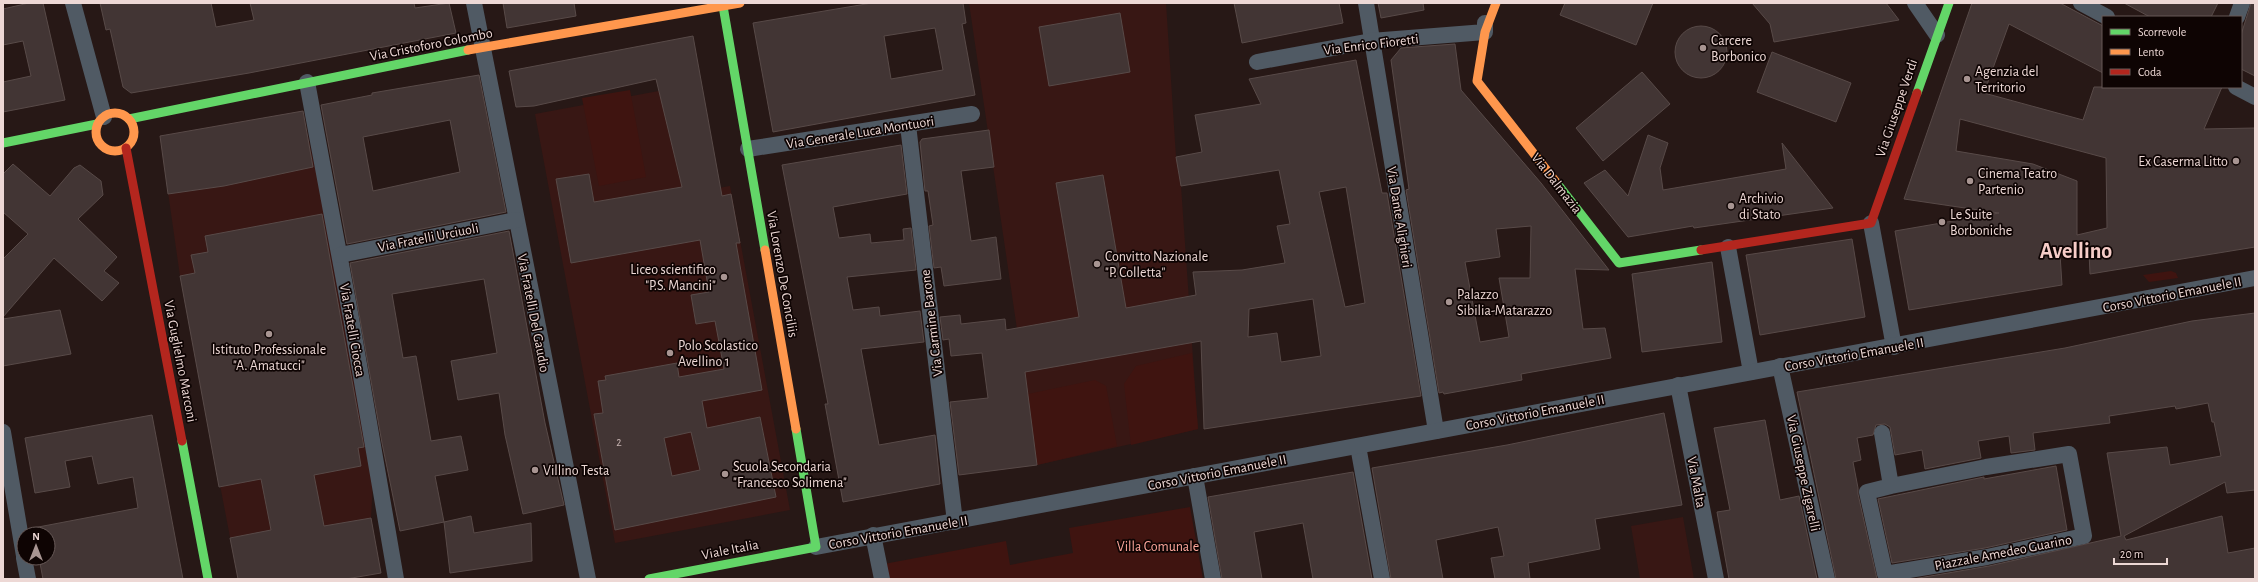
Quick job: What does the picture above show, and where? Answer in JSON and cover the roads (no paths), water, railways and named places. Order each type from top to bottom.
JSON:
[{"type":"street","points":[[3,143],[101,121],[116,113],[129,119],[134,134],[130,144],[126,148],[114,151],[106,149],[97,138],[101,121],[72,3]]},
{"type":"street","name":"Via Fratelli Del Gaudio","points":[[474,3],[588,579]]},
{"type":"street","name":"Via Cristoforo Colombo","points":[[129,119],[482,47],[740,3]]},
{"type":"street","name":"Via Dante Alighieri","points":[[1366,3],[1436,431]]},
{"type":"street","points":[[1485,3],[1485,32]]},
{"type":"street","name":"Via Dalmazia","points":[[1496,3],[1485,32],[1477,81],[1619,263],[1871,223]]},
{"type":"street","points":[[1915,3],[1937,35]]},
{"type":"street","name":"Via Giuseppe Verdi","points":[[1871,223],[1949,3]]},
{"type":"street","points":[[2081,3],[2105,16]]},
{"type":"street","points":[[2237,16],[2242,3]]},
{"type":"street","name":"Via Lorenzo De Conciliis","points":[[723,6],[816,548]]},
{"type":"street","name":"Via Enrico Fioretti","points":[[1257,62],[1371,41],[1485,32]]},
{"type":"street","name":"Via Fratelli Ciocca","points":[[307,82],[340,255],[396,579]]},
{"type":"street","points":[[2238,88],[2255,97]]},
{"type":"street","name":"Via Generale Luca Montuori","points":[[748,149],[972,114]]},
{"type":"street","name":"Via Carmine Barone","points":[[908,125],[955,522]]},
{"type":"street","name":"Via Guglielmo Marconi","points":[[126,148],[208,579]]},
{"type":"street","name":"Via Fratelli Urciuoli","points":[[340,255],[516,220]]},
{"type":"street","points":[[1871,223],[1894,347]]},
{"type":"street","points":[[1728,246],[1751,372]]},
{"type":"street","name":"Corso Vittorio Emanuele II","points":[[816,548],[874,535],[955,522],[1678,385],[1894,347],[2255,278]]},
{"type":"street","name":"Via Giuseppe Zigarelli","points":[[1780,366],[1827,579]]},
{"type":"street","name":"Via Malta","points":[[1678,385],[1716,579]]},
{"type":"street","points":[[3,432],[18,526]]},
{"type":"street","points":[[1882,433],[1891,486]]},
{"type":"street","points":[[1358,446],[1382,579]]},
{"type":"street","name":"Piazzale Amedeo Guarino","points":[[2069,454],[2084,536],[1987,557],[1885,574],[1867,492],[1891,486],[1986,467],[2069,454]]},
{"type":"street","points":[[1196,476],[1213,579]]},
{"type":"street","points":[[874,535],[882,579]]},
{"type":"street","name":"Viale Italia","points":[[649,579],[816,548]]},
{"type":"street","points":[[26,566],[28,579]]},
{"type":"place","name":"Carcere Borbonico","points":[[1703,48]]},
{"type":"place","name":"Agenzia del Territorio","points":[[1967,79]]},
{"type":"place","name":"Ex Caserma Litto","points":[[2236,161]]},
{"type":"place","name":"Cinema Teatro Partenio","points":[[1970,181]]},
{"type":"place","name":"Archivio di Stato","points":[[1731,206]]},
{"type":"place","name":"Le Suite Borboniche","points":[[1942,222]]},
{"type":"place","name":"Convitto Nazionale \"P. Colletta\"","points":[[1097,264]]},
{"type":"place","name":"Liceo scientifico \"P.S. Mancini\"","points":[[724,277]]},
{"type":"place","name":"Palazzo Sibilia-Matarazzo","points":[[1449,302]]},
{"type":"place","name":"Istituto Professionale \"A. Amatucci\"","points":[[269,334]]},
{"type":"place","name":"Polo Scolastico Avellino 1","points":[[670,353]]},
{"type":"place","name":"Villino Testa","points":[[535,470]]},
{"type":"place","name":"Scuola Secondaria \"Francesco Solimena\"","points":[[725,474]]},
{"type":"district","name":"Avellino","points":[[2076,250]]},
{"type":"park label","name":"Villa Comunale","points":[[1158,546]]}]
